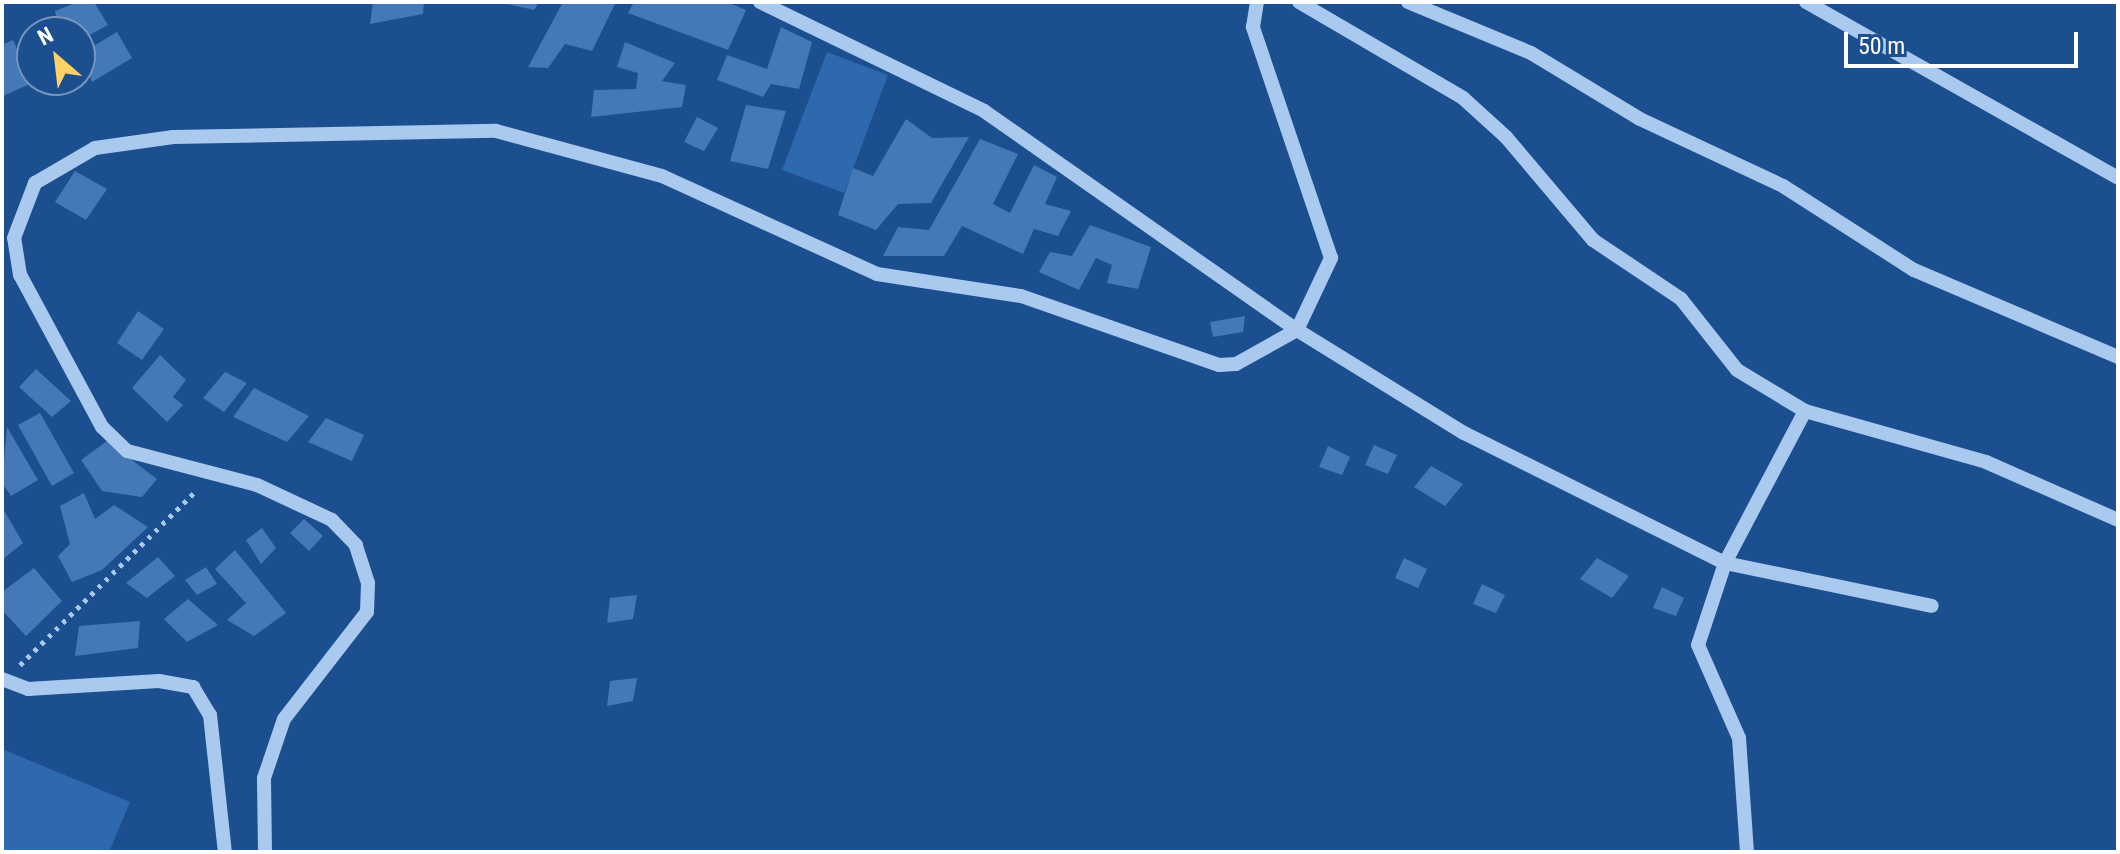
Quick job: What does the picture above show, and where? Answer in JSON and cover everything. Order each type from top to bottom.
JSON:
[{"type":"street","points":[[760,2],[984,111],[1297,330],[1464,433],[1725,563],[1932,606]]},
{"type":"street","points":[[1299,2],[1463,98],[1506,137],[1593,240],[1681,299],[1737,370],[1805,411],[1986,462],[2118,520]]},
{"type":"street","points":[[1408,2],[1531,53],[1640,119],[1783,186],[1914,270],[2118,357]]},
{"type":"street","points":[[1806,2],[2118,178]]},
{"type":"street","points":[[265,852],[264,778],[284,719],[357,632],[368,583],[356,545],[332,520],[215,472],[116,443],[33,307],[14,238],[19,211],[35,183],[65,159],[173,137],[496,131],[662,176],[877,274],[1021,296],[1219,365],[1252,357],[1297,330],[1327,279],[1329,245],[1253,27],[1253,3]]},
{"type":"street","points":[[1747,852],[1739,738],[1698,645],[1725,563],[1805,411]]},
{"type":"street","points":[[3,680],[28,689],[175,682],[193,687],[210,715],[225,852]]},
{"type":"path","points":[[3,680],[215,472]]},
{"type":"shaded area","points":[[827,52],[888,75],[844,193],[782,170]]},
{"type":"shaded area","points":[[2,749],[130,802],[109,852],[2,852]]},
{"type":"building","points":[[78,2],[94,2],[108,25],[96,32],[96,16],[56,16],[55,11]]},
{"type":"building","points":[[373,2],[424,2],[423,14],[370,24]]},
{"type":"building","points":[[498,2],[539,2],[534,10]]},
{"type":"building","points":[[563,2],[616,2],[592,51],[565,44],[548,68],[528,67]]},
{"type":"building","points":[[634,2],[727,2],[746,10],[728,50],[628,13]]},
{"type":"building","points":[[781,27],[812,42],[799,89],[771,84],[763,97],[717,80],[727,55],[767,69]]},
{"type":"building","points":[[117,32],[132,58],[96,80],[96,44]]},
{"type":"building","points":[[13,40],[16,47],[16,90],[3,96],[2,45]]},
{"type":"building","points":[[625,42],[675,63],[662,81],[686,85],[682,107],[591,117],[594,90],[636,89],[638,73],[617,67]]},
{"type":"building","points":[[746,105],[786,111],[768,169],[730,161]]},
{"type":"building","points":[[697,117],[718,128],[704,151],[684,142]]},
{"type":"building","points":[[906,119],[932,138],[969,137],[931,203],[898,204],[876,230],[838,215],[853,168],[873,176]]},
{"type":"building","points":[[980,139],[1018,154],[993,204],[1010,213],[1034,165],[1057,177],[1045,204],[1071,211],[1058,236],[1034,229],[1023,254],[962,226],[944,256],[883,256],[898,227],[929,230]]},
{"type":"building","points":[[75,171],[107,189],[86,220],[55,202]]},
{"type":"building","points":[[1090,225],[1151,247],[1138,289],[1107,283],[1112,265],[1096,258],[1079,290],[1039,272],[1050,252],[1072,256]]},
{"type":"building","points":[[138,311],[164,329],[142,360],[117,343]]},
{"type":"building","points":[[1245,316],[1243,332],[1213,337],[1210,322]]},
{"type":"building","points":[[160,355],[186,380],[173,397],[183,405],[167,422],[132,388]]},
{"type":"building","points":[[36,369],[71,401],[52,417],[19,387]]},
{"type":"building","points":[[225,372],[247,383],[224,412],[203,398]]},
{"type":"building","points":[[254,388],[309,416],[287,442],[233,417]]},
{"type":"building","points":[[40,413],[74,473],[52,486],[18,425]]},
{"type":"building","points":[[326,418],[364,435],[352,461],[308,442]]},
{"type":"building","points":[[7,427],[38,480],[11,496],[2,483]]},
{"type":"building","points":[[107,441],[157,479],[142,497],[102,491],[81,460]]},
{"type":"building","points":[[1374,445],[1397,455],[1388,474],[1365,465]]},
{"type":"building","points":[[1328,446],[1350,457],[1342,475],[1319,467]]},
{"type":"building","points":[[1431,466],[1463,484],[1445,506],[1414,487]]},
{"type":"building","points":[[84,493],[95,519],[114,505],[148,527],[102,570],[72,582],[58,556],[70,544],[60,506]]},
{"type":"building","points":[[2,507],[23,543],[2,560]]},
{"type":"building","points":[[304,519],[323,536],[309,551],[290,533]]},
{"type":"building","points":[[262,528],[276,548],[261,564],[246,540]]},
{"type":"building","points":[[235,550],[286,613],[254,636],[227,620],[246,603],[215,569]]},
{"type":"building","points":[[158,557],[175,576],[147,598],[126,583]]},
{"type":"building","points":[[1404,558],[1427,569],[1418,588],[1395,578]]},
{"type":"building","points":[[1597,558],[1629,576],[1612,598],[1580,579]]},
{"type":"building","points":[[206,567],[217,584],[197,595],[185,580]]},
{"type":"building","points":[[34,568],[62,601],[26,636],[2,610],[2,592]]},
{"type":"building","points":[[1482,584],[1505,595],[1496,613],[1473,604]]},
{"type":"building","points":[[1662,587],[1684,598],[1676,616],[1653,608]]},
{"type":"building","points":[[637,595],[633,619],[607,623],[610,598]]},
{"type":"building","points":[[188,599],[218,625],[187,642],[164,619]]},
{"type":"building","points":[[140,621],[138,648],[75,656],[79,626]]},
{"type":"building","points":[[637,678],[633,701],[607,706],[610,681]]}]
